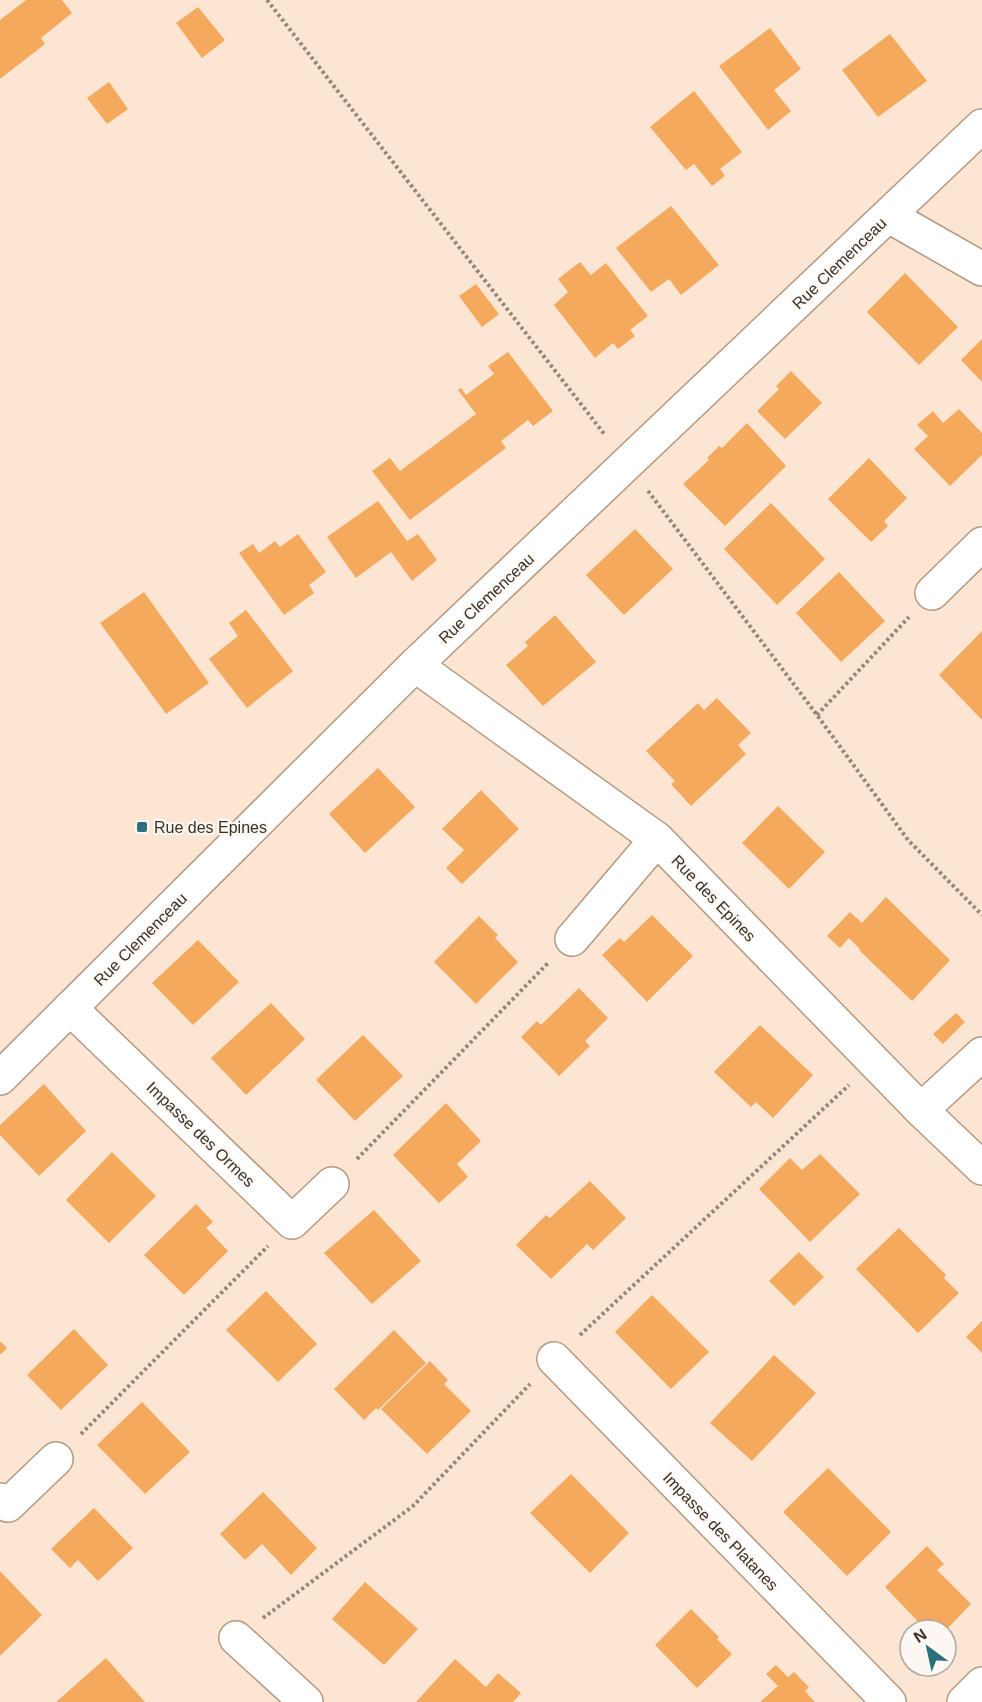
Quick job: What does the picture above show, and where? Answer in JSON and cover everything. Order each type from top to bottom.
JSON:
[{"type":"street","name":"Rue Clemenceau","points":[[0,1078],[415,665],[982,126]]},
{"type":"street","points":[[889,216],[982,269]]},
{"type":"street","points":[[932,593],[982,544]]},
{"type":"street","name":"Rue des Epines","points":[[415,665],[657,839],[921,1110],[977,1153]]},
{"type":"street","points":[[572,939],[657,839]]},
{"type":"street","name":"Impasse des Ormes","points":[[70,1008],[292,1222]]},
{"type":"street","points":[[921,1110],[982,1054]]},
{"type":"street","points":[[292,1222],[332,1184]]},
{"type":"street","name":"Impasse des Platanes","points":[[554,1359],[888,1702]]},
{"type":"street","points":[[0,1500],[8,1505],[56,1459]]},
{"type":"street","points":[[236,1638],[306,1702]]},
{"type":"street","points":[[964,1702],[982,1684]]},
{"type":"path","points":[[817,715],[932,593]]},
{"type":"path","points":[[332,1184],[572,939]]},
{"type":"path","points":[[236,1638],[413,1506],[554,1359],[874,1061]]},
{"type":"path","points":[[56,1459],[292,1222]]},
{"type":"building","points":[[26,0],[62,0],[72,13],[41,38],[45,44],[0,79],[0,20]]},
{"type":"building","points":[[198,7],[225,40],[202,58],[176,23]]},
{"type":"building","points":[[770,28],[801,69],[774,90],[791,111],[768,130],[719,66]]},
{"type":"building","points":[[890,34],[927,81],[878,117],[842,70]]},
{"type":"building","points":[[109,82],[128,109],[107,124],[87,98]]},
{"type":"building","points":[[694,91],[742,152],[720,169],[725,176],[712,186],[694,164],[686,170],[650,127]]},
{"type":"building","points":[[671,206],[719,265],[681,295],[669,279],[651,292],[616,248]]},
{"type":"building","points":[[580,262],[591,275],[606,263],[648,316],[630,330],[635,336],[618,349],[613,343],[595,358],[554,305],[568,292],[558,279]]},
{"type":"building","points":[[905,273],[958,327],[919,365],[867,312]]},
{"type":"building","points":[[476,284],[499,314],[482,327],[459,296]]},
{"type":"building","points":[[982,339],[982,382],[961,360]]},
{"type":"building","points":[[508,352],[553,411],[533,426],[528,420],[501,441],[506,448],[410,520],[372,471],[390,458],[400,471],[476,414],[458,390],[461,388],[466,395],[494,374],[488,366]]},
{"type":"building","points":[[791,371],[822,403],[785,439],[757,411],[779,389],[776,386]]},
{"type":"building","points":[[959,409],[982,433],[982,455],[950,486],[914,449],[928,436],[917,425],[933,411],[943,423]]},
{"type":"building","points":[[747,423],[786,466],[725,526],[683,484],[709,460],[707,458],[719,446],[722,448]]},
{"type":"building","points":[[869,458],[907,498],[884,521],[888,526],[871,542],[828,499]]},
{"type":"building","points":[[378,501],[407,541],[418,534],[437,560],[412,581],[391,552],[356,578],[327,537]]},
{"type":"building","points":[[771,503],[825,559],[777,605],[724,549]]},
{"type":"building","points":[[635,529],[673,569],[624,615],[586,575]]},
{"type":"building","points":[[298,534],[326,572],[309,585],[314,593],[284,615],[239,553],[253,544],[259,553],[275,541],[280,547]]},
{"type":"building","points":[[839,572],[885,621],[841,662],[796,613]]},
{"type":"building","points":[[144,592],[209,683],[166,714],[100,623]]},
{"type":"building","points":[[246,610],[293,671],[247,708],[209,659],[238,636],[229,623]]},
{"type":"building","points":[[555,615],[596,662],[543,706],[506,665],[528,646],[525,642]]},
{"type":"building","points":[[982,631],[982,720],[939,675]]},
{"type":"building","points":[[717,698],[751,733],[738,745],[746,754],[691,806],[671,784],[675,781],[646,751],[698,703],[704,710]]},
{"type":"building","points":[[378,768],[415,807],[365,853],[329,814]]},
{"type":"building","points":[[481,790],[519,829],[462,884],[446,868],[464,850],[442,829]]},
{"type":"building","points":[[778,806],[825,852],[789,889],[742,843]]},
{"type":"building","points":[[886,897],[950,960],[912,1001],[849,938],[840,948],[827,936],[850,912],[862,923]]},
{"type":"building","points":[[652,915],[693,956],[647,1002],[602,955],[620,938],[624,942]]},
{"type":"building","points":[[479,916],[498,935],[495,938],[518,962],[476,1004],[434,962]]},
{"type":"building","points":[[198,940],[239,982],[193,1025],[152,983]]},
{"type":"building","points":[[579,988],[608,1018],[585,1041],[590,1046],[559,1076],[521,1037],[537,1021],[541,1025]]},
{"type":"building","points":[[271,1003],[305,1039],[246,1095],[211,1058]]},
{"type":"building","points":[[956,1013],[965,1022],[943,1044],[933,1034]]},
{"type":"building","points":[[760,1025],[813,1075],[773,1118],[756,1102],[751,1107],[714,1072]]},
{"type":"building","points":[[363,1035],[403,1076],[355,1121],[316,1080]]},
{"type":"building","points":[[44,1084],[86,1131],[39,1176],[0,1135],[0,1125]]},
{"type":"building","points":[[446,1103],[481,1141],[457,1164],[468,1177],[439,1203],[393,1155]]},
{"type":"building","points":[[112,1152],[156,1196],[109,1243],[66,1200]]},
{"type":"building","points":[[820,1154],[860,1194],[810,1242],[759,1189],[790,1158],[802,1170]]},
{"type":"building","points":[[590,1181],[626,1218],[593,1250],[587,1244],[551,1279],[516,1245],[546,1215],[550,1218]]},
{"type":"building","points":[[196,1204],[213,1222],[206,1228],[228,1251],[184,1295],[144,1255]]},
{"type":"building","points":[[374,1210],[421,1261],[372,1304],[324,1253]]},
{"type":"building","points":[[899,1228],[946,1275],[944,1278],[959,1293],[918,1333],[856,1269]]},
{"type":"building","points":[[799,1252],[824,1277],[794,1306],[769,1281]]},
{"type":"building","points":[[266,1291],[317,1344],[278,1382],[226,1330]]},
{"type":"building","points":[[652,1295],[709,1352],[671,1389],[615,1332]]},
{"type":"building","points":[[982,1321],[982,1353],[966,1337]]},
{"type":"building","points":[[74,1329],[108,1365],[61,1410],[27,1375]]},
{"type":"building","points":[[394,1330],[426,1363],[378,1410],[376,1408],[364,1420],[334,1389]]},
{"type":"building","points":[[0,1341],[7,1348],[0,1355]]},
{"type":"building","points":[[774,1355],[816,1393],[752,1461],[710,1423]]},
{"type":"building","points":[[430,1361],[448,1380],[444,1384],[471,1411],[427,1454],[381,1409]]},
{"type":"building","points":[[142,1402],[190,1452],[145,1494],[97,1445]]},
{"type":"building","points":[[828,1468],[891,1532],[847,1576],[783,1512]]},
{"type":"building","points":[[571,1474],[629,1533],[590,1573],[530,1513]]},
{"type":"building","points":[[263,1492],[317,1548],[291,1575],[262,1544],[245,1560],[220,1534]]},
{"type":"building","points":[[94,1508],[133,1548],[98,1581],[78,1560],[70,1568],[51,1549]]},
{"type":"building","points":[[927,1546],[944,1564],[937,1570],[971,1604],[958,1618],[915,1618],[885,1587]]},
{"type":"building","points":[[0,1571],[42,1615],[0,1656]]},
{"type":"building","points":[[365,1582],[418,1629],[384,1665],[332,1619]]},
{"type":"building","points":[[691,1609],[719,1637],[717,1639],[732,1654],[697,1688],[655,1645]]},
{"type":"building","points":[[106,1658],[145,1702],[56,1702]]},
{"type":"building","points":[[455,1659],[486,1687],[498,1673],[521,1693],[513,1702],[416,1702]]},
{"type":"building","points":[[776,1665],[788,1677],[794,1672],[809,1687],[805,1691],[815,1702],[760,1702],[778,1686],[766,1674]]},
{"type":"place","name":"Rue des Epines","points":[[142,827]]}]
